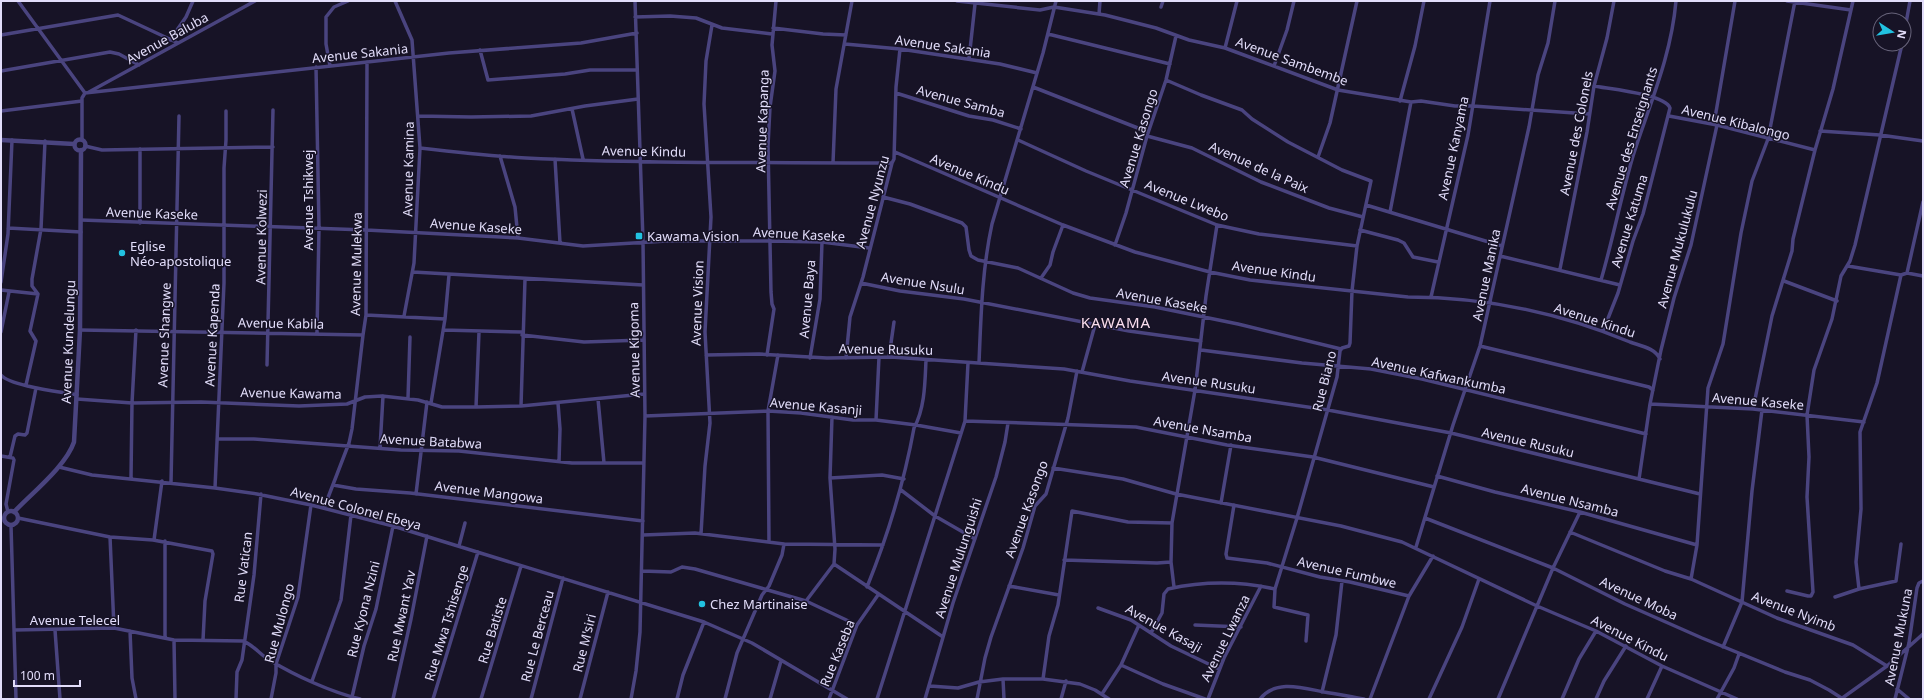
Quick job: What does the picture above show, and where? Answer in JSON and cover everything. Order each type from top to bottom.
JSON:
[{"type":"street","points":[[18,1],[61,61],[87,92],[82,101],[82,140],[85,143],[83,148]]},
{"type":"street","points":[[170,40],[186,17],[193,2],[188,1]]},
{"type":"street","name":"Avenue Baluba","points":[[87,92],[255,1]]},
{"type":"street","points":[[330,66],[326,44],[326,17],[334,7],[348,1]]},
{"type":"street","name":"Avenue Kamina","points":[[395,1],[410,34],[414,57],[420,148],[413,272],[404,316]]},
{"type":"street","name":"Avenue Kigoma","points":[[631,699],[636,671],[641,602],[645,416],[643,242],[635,1]]},
{"type":"street","name":"Avenue Kapanga","points":[[767,354],[774,309],[771,298],[768,200],[770,162],[769,126],[775,71],[772,34],[776,1]]},
{"type":"street","points":[[833,163],[836,89],[852,1]]},
{"type":"street","points":[[957,1],[1040,10],[1054,7],[1099,14],[1156,28],[1176,36],[1225,48],[1237,1]]},
{"type":"street","points":[[979,363],[984,260],[992,224],[1018,140],[1056,1]]},
{"type":"street","points":[[1099,14],[1100,1]]},
{"type":"street","points":[[1161,7],[1163,1]]},
{"type":"street","points":[[1274,66],[1287,30],[1294,1]]},
{"type":"street","points":[[1166,80],[1201,96],[1242,110],[1252,119],[1318,157],[1327,133],[1338,90],[1348,37],[1357,1]]},
{"type":"street","points":[[1400,101],[1415,46],[1424,1]]},
{"type":"street","name":"Avenue Kanyama","points":[[1431,297],[1445,229],[1460,173],[1473,106],[1490,1]]},
{"type":"street","name":"Avenue Manika","points":[[1416,547],[1450,433],[1480,346],[1532,110],[1538,75],[1548,43],[1555,1]]},
{"type":"street","name":"Avenue des Colonels","points":[[1560,269],[1587,132],[1588,114],[1614,1]]},
{"type":"street","name":"Avenue des Enseignants","points":[[1601,280],[1631,165],[1647,112],[1660,82],[1674,25],[1676,1]]},
{"type":"street","name":"Avenue Mukulukulu","points":[[1639,479],[1653,390],[1674,298],[1691,245],[1717,125],[1715,118],[1735,1]]},
{"type":"street","points":[[1787,1],[1851,10]]},
{"type":"street","points":[[1753,409],[1770,326],[1792,251],[1792,239],[1820,131],[1833,89],[1853,1]]},
{"type":"street","points":[[1908,12],[1910,1]]},
{"type":"street","points":[[1691,579],[1697,544],[1705,406],[1710,381],[1723,344],[1734,265],[1752,181],[1768,140],[1795,2]]},
{"type":"street","points":[[969,59],[975,4]]},
{"type":"street","points":[[1,35],[118,15],[178,43]]},
{"type":"street","points":[[635,17],[686,17],[705,21],[722,28],[772,34]]},
{"type":"street","name":"Avenue Vision","points":[[701,534],[710,413],[706,355],[706,318],[710,217],[704,104],[706,61],[712,25]]},
{"type":"street","points":[[773,28],[846,35]]},
{"type":"street","name":"Avenue Sakania","points":[[87,92],[480,50],[581,43],[637,33]]},
{"type":"street","points":[[1048,34],[1170,64]]},
{"type":"street","name":"Avenue Kasongo","points":[[1115,245],[1148,134],[1166,80],[1176,36]]},
{"type":"street","name":"Avenue Sakania","points":[[845,44],[900,49],[969,59],[1037,72]]},
{"type":"street","name":"Avenue Sambembe","points":[[1225,48],[1338,90],[1400,101],[1421,101],[1455,106],[1588,114]]},
{"type":"street","name":"Avenue Nyunzu","points":[[846,358],[848,325],[861,283],[895,152],[896,93],[900,49]]},
{"type":"street","points":[[480,50],[488,80],[565,74],[590,70],[638,70]]},
{"type":"street","points":[[1,71],[113,52],[124,56],[139,65]]},
{"type":"street","points":[[1786,591],[1810,596],[1813,592],[1807,497],[1809,457],[1807,415],[1812,378],[1832,319],[1837,301],[1841,276],[1848,266],[1855,246],[1900,52]]},
{"type":"street","name":"Avenue Mulekwa","points":[[324,508],[348,445],[354,422],[362,334],[366,315],[367,62]]},
{"type":"street","name":"Avenue Tshikwej","points":[[316,67],[319,228],[317,333]]},
{"type":"street","points":[[1033,86],[1148,134]]},
{"type":"street","name":"Avenue Kibalongo","points":[[1594,86],[1637,93],[1653,98],[1668,105],[1670,108],[1669,116],[1717,125],[1768,140],[1815,150]]},
{"type":"street","name":"Avenue Samba","points":[[896,93],[970,116],[1004,123],[1021,129]]},
{"type":"street","points":[[419,116],[531,116],[572,108],[638,99]]},
{"type":"street","points":[[1,111],[82,101]]},
{"type":"street","points":[[1390,212],[1411,102]]},
{"type":"street","points":[[572,108],[583,159]]},
{"type":"street","name":"Avenue Kolwezi","points":[[267,365],[272,226],[273,110]]},
{"type":"street","name":"Avenue Kapenda","points":[[215,488],[225,276],[224,168],[226,111]]},
{"type":"street","name":"Avenue Shangwe","points":[[171,482],[179,116]]},
{"type":"street","name":"Avenue Katuma","points":[[1603,331],[1620,285],[1645,208],[1669,116]]},
{"type":"street","points":[[1820,131],[1880,135],[1923,141]]},
{"type":"street","name":"Avenue de la Paix","points":[[1148,134],[1192,148],[1261,182],[1329,208],[1363,217]]},
{"type":"street","points":[[1,140],[45,141],[74,144],[76,148],[102,150],[179,147],[273,147]]},
{"type":"street","points":[[1,282],[8,228],[12,140]]},
{"type":"street","points":[[74,144],[76,140],[82,140]]},
{"type":"street","name":"Avenue Lwebo","points":[[1018,140],[1086,171],[1216,225],[1259,234],[1357,246]]},
{"type":"street","points":[[38,294],[33,288],[32,279],[41,229],[45,141]]},
{"type":"street","name":"Avenue Kundelungu","points":[[14,512],[59,467],[70,451],[74,442],[80,330],[83,148]]},
{"type":"street","name":"Avenue Kindu","points":[[420,148],[500,156],[640,162],[892,164]]},
{"type":"street","points":[[140,149],[140,223]]},
{"type":"street","name":"Avenue Kindu","points":[[895,152],[1063,225],[1135,252],[1210,272],[1250,280],[1408,297],[1431,297],[1489,303],[1525,309],[1603,331],[1655,351],[1660,359]]},
{"type":"street","points":[[500,156],[515,207],[518,238]]},
{"type":"street","name":"Rue Biano","points":[[1275,589],[1328,410],[1341,349],[1349,346],[1350,343],[1352,291],[1357,246],[1371,183],[1369,179],[1342,170],[1318,157]]},
{"type":"street","points":[[555,159],[560,244]]},
{"type":"street","name":"Avenue Kaseke","points":[[883,197],[910,204],[962,223],[966,227],[966,241],[971,256],[978,260],[1018,268],[1066,290],[1090,298],[1155,307],[1341,349]]},
{"type":"street","points":[[1907,273],[1923,202]]},
{"type":"street","points":[[1366,205],[1502,246]]},
{"type":"street","name":"Avenue Kaseke","points":[[81,220],[416,232],[518,238],[560,244],[590,246],[643,242],[770,241],[822,242],[869,248]]},
{"type":"street","points":[[1041,278],[1050,265],[1052,252],[1063,225]]},
{"type":"street","points":[[1174,587],[1171,562],[1172,523],[1176,494],[1196,390],[1216,225]]},
{"type":"street","points":[[8,228],[81,232]]},
{"type":"street","points":[[1360,230],[1402,241],[1413,257],[1438,262]]},
{"type":"street","name":"Avenue Baya","points":[[810,358],[820,299],[822,242]]},
{"type":"street","points":[[1500,256],[1560,269],[1620,285]]},
{"type":"street","points":[[1848,266],[1901,275],[1907,273],[1923,276]]},
{"type":"street","points":[[413,272],[525,279],[563,279],[643,285]]},
{"type":"street","points":[[416,494],[420,450],[445,319],[449,275]]},
{"type":"street","points":[[1859,589],[1856,562],[1862,495],[1860,438],[1877,383],[1901,275]]},
{"type":"street","points":[[521,406],[522,333],[525,279]]},
{"type":"street","points":[[1784,281],[1837,301]]},
{"type":"street","name":"Avenue Nsulu","points":[[861,283],[981,303]]},
{"type":"street","points":[[1,290],[38,294]]},
{"type":"street","points":[[1,332],[9,292]]},
{"type":"street","points":[[26,385],[36,341],[30,331],[38,294]]},
{"type":"street","points":[[981,303],[1095,325],[1202,342]]},
{"type":"street","points":[[366,315],[445,319]]},
{"type":"street","points":[[889,357],[894,322]]},
{"type":"street","points":[[1082,372],[1095,325]]},
{"type":"street","name":"Avenue Kabila","points":[[80,330],[362,334]]},
{"type":"street","points":[[131,478],[132,403],[136,330]]},
{"type":"street","points":[[443,330],[522,333],[577,342],[644,340]]},
{"type":"street","points":[[476,407],[479,332]]},
{"type":"street","points":[[408,398],[410,337]]},
{"type":"street","points":[[1480,346],[1649,387],[1653,390]]},
{"type":"street","name":"Avenue Kafwankumba","points":[[1200,350],[1338,366],[1422,379],[1646,434]]},
{"type":"street","name":"Avenue Rusuku","points":[[706,355],[767,354],[810,358],[889,357],[1042,367],[1077,371],[1328,410],[1450,433],[1700,494]]},
{"type":"street","points":[[769,542],[768,411],[778,355]]},
{"type":"street","points":[[876,420],[879,357]]},
{"type":"street","points":[[867,587],[883,545],[901,490],[924,389],[926,360]]},
{"type":"street","points":[[877,699],[965,421],[968,363]]},
{"type":"street","name":"Avenue Kasongo","points":[[977,699],[979,682],[987,649],[1028,533],[1035,506],[1044,496],[1053,468],[1066,424],[1077,371]]},
{"type":"street","name":"Avenue Kawama","points":[[1,375],[8,380],[77,397],[132,403],[219,402],[299,406],[346,404],[365,397],[384,396],[408,398],[429,402],[442,407],[476,407],[521,406],[644,394]]},
{"type":"street","points":[[10,457],[15,436],[18,434],[27,434],[36,388]]},
{"type":"street","points":[[380,448],[384,396]]},
{"type":"street","points":[[598,399],[604,463]]},
{"type":"street","points":[[558,403],[560,429],[559,462]]},
{"type":"street","name":"Avenue Kaseke","points":[[1650,404],[1753,409],[1864,422]]},
{"type":"street","points":[[1723,647],[1742,602],[1752,491],[1762,410]]},
{"type":"street","name":"Avenue Kasanji","points":[[645,416],[768,411],[801,413],[859,421],[876,420],[916,424],[961,433]]},
{"type":"street","points":[[806,601],[834,564],[835,545],[830,478],[832,417]]},
{"type":"street","name":"Avenue Nsamba","points":[[965,421],[1136,427],[1231,445],[1313,457],[1434,487]]},
{"type":"street","name":"Avenue Mulunguishi","points":[[925,699],[943,637],[998,470],[1008,423]]},
{"type":"street","name":"Avenue Batabwa","points":[[217,439],[254,439],[464,452],[559,462],[644,463]]},
{"type":"street","points":[[1221,503],[1231,445]]},
{"type":"street","points":[[1,456],[14,459],[15,464],[5,514],[6,523],[11,525]]},
{"type":"street","name":"Avenue Colonel Ebeya","points":[[59,467],[86,474],[171,482],[261,494],[324,508],[427,536],[704,622],[744,639],[847,699]]},
{"type":"street","name":"Avenue Kindu","points":[[1053,468],[1123,479],[1176,494],[1387,537],[1416,547],[1479,579],[1596,631],[1662,666],[1737,699]]},
{"type":"street","points":[[830,478],[882,475],[904,478]]},
{"type":"street","name":"Avenue Nsamba","points":[[1437,476],[1495,492],[1580,512],[1697,544]]},
{"type":"street","points":[[154,540],[162,481]]},
{"type":"street","name":"Avenue Mangowa","points":[[333,485],[356,489],[416,494],[643,521]]},
{"type":"street","points":[[901,490],[935,516],[975,539]]},
{"type":"street","name":"Rue Vatican","points":[[236,699],[237,672],[242,660],[243,641],[254,575],[261,494]]},
{"type":"street","name":"Rue Mulongo","points":[[271,699],[276,674],[276,664],[298,597],[311,505]]},
{"type":"street","name":"Avenue Fumbwe","points":[[1234,505],[1226,556],[1229,558],[1282,567],[1320,577],[1408,596]]},
{"type":"street","points":[[1043,679],[1049,636],[1059,595],[1072,511],[1128,522],[1172,523]]},
{"type":"street","points":[[5,514],[14,512],[18,518],[110,537],[154,540],[203,548],[213,552],[205,601],[203,640]]},
{"type":"street","points":[[1498,699],[1553,568],[1580,512]]},
{"type":"street","points":[[312,681],[341,600],[351,515]]},
{"type":"street","points":[[11,525],[16,523],[18,518]]},
{"type":"street","name":"Avenue Moba","points":[[1425,518],[1553,568],[1625,604],[1739,654],[1810,680],[1842,699]]},
{"type":"street","points":[[459,546],[465,523]]},
{"type":"street","points":[[11,525],[16,699]]},
{"type":"street","name":"Rue Kyona Nzini","points":[[352,697],[376,609],[393,526]]},
{"type":"street","name":"Avenue Nyimb","points":[[1570,532],[1665,571],[1691,579],[1777,618],[1853,644],[1887,666]]},
{"type":"street","points":[[643,535],[701,534],[784,544],[883,545]]},
{"type":"street","name":"Rue Mwant Yav","points":[[393,699],[412,619],[427,536]]},
{"type":"street","points":[[110,537],[114,628]]},
{"type":"street","points":[[165,542],[165,638]]},
{"type":"street","points":[[725,699],[735,659],[762,595],[767,590],[782,555],[784,544]]},
{"type":"street","points":[[1835,597],[1859,589],[1897,580],[1901,544]]},
{"type":"street","name":"Rue Mwa Tshisenge","points":[[433,699],[478,552]]},
{"type":"street","points":[[1370,699],[1408,596],[1432,556]]},
{"type":"street","points":[[1064,560],[1152,563],[1171,562]]},
{"type":"street","points":[[834,564],[878,595],[943,637]]},
{"type":"street","name":"Rue Batiste","points":[[481,699],[521,566]]},
{"type":"street","points":[[642,571],[671,572],[684,567],[806,601],[857,625]]},
{"type":"street","name":"Rue Le Berceau","points":[[531,699],[563,578]]},
{"type":"street","points":[[1429,699],[1462,627],[1479,579]]},
{"type":"street","points":[[1322,692],[1336,635],[1342,581]]},
{"type":"street","points":[[1152,633],[1162,613],[1165,592],[1168,589],[1174,587],[1227,582],[1275,589],[1273,604],[1276,607],[1308,615],[1306,641]]},
{"type":"street","name":"Avenue Mukuna","points":[[1895,699],[1907,649],[1917,586],[1923,582]]},
{"type":"street","points":[[1009,586],[1059,595]]},
{"type":"street","name":"Avenue Lwanza","points":[[1207,699],[1219,669],[1261,586]]},
{"type":"street","name":"Rue M'siri","points":[[580,699],[608,592]]},
{"type":"street","name":"Rue Kaseba","points":[[829,699],[857,625],[878,595]]},
{"type":"street","name":"Avenue Kasaji","points":[[1098,608],[1123,616],[1171,646],[1219,669]]},
{"type":"street","points":[[676,699],[683,675],[704,622]]},
{"type":"street","points":[[1102,694],[1121,665],[1139,625]]},
{"type":"street","points":[[1195,625],[1240,627]]},
{"type":"street","name":"Avenue Telecel","points":[[14,630],[114,628],[174,640],[243,641]]},
{"type":"street","points":[[55,630],[60,699]]},
{"type":"street","points":[[130,631],[132,678],[136,699]]},
{"type":"street","points":[[1562,699],[1579,659],[1596,631]]},
{"type":"street","points":[[1842,699],[1887,666],[1923,634]]},
{"type":"street","points":[[1919,639],[1923,642]]},
{"type":"street","points":[[174,640],[175,699]]},
{"type":"street","points":[[243,641],[250,644],[266,658],[276,664],[312,681],[360,699]]},
{"type":"street","points":[[1596,699],[1604,681],[1626,646]]},
{"type":"street","points":[[1717,699],[1734,668],[1739,654]]},
{"type":"street","points":[[770,699],[781,661]]},
{"type":"street","points":[[1121,665],[1163,684],[1207,699]]},
{"type":"street","points":[[1647,699],[1662,666]]},
{"type":"street","points":[[1003,679],[1004,699]]},
{"type":"street","points":[[930,686],[958,688],[979,682],[1003,679],[1043,679],[1066,681],[1089,687],[1109,699]]},
{"type":"street","points":[[1061,699],[1066,681]]},
{"type":"street","points":[[1260,699],[1267,692],[1287,686],[1364,699]]},
{"type":"street","points":[[1897,689],[1909,699]]},
{"type":"place","name":"Kawama Vision","points":[[639,236]]},
{"type":"place","name":"Eglise Néo-apostolique","points":[[122,253]]},
{"type":"place","name":"Chez Martinaise","points":[[702,604]]},
{"type":"district","name":"KAWAMA","points":[[1116,323]]}]
